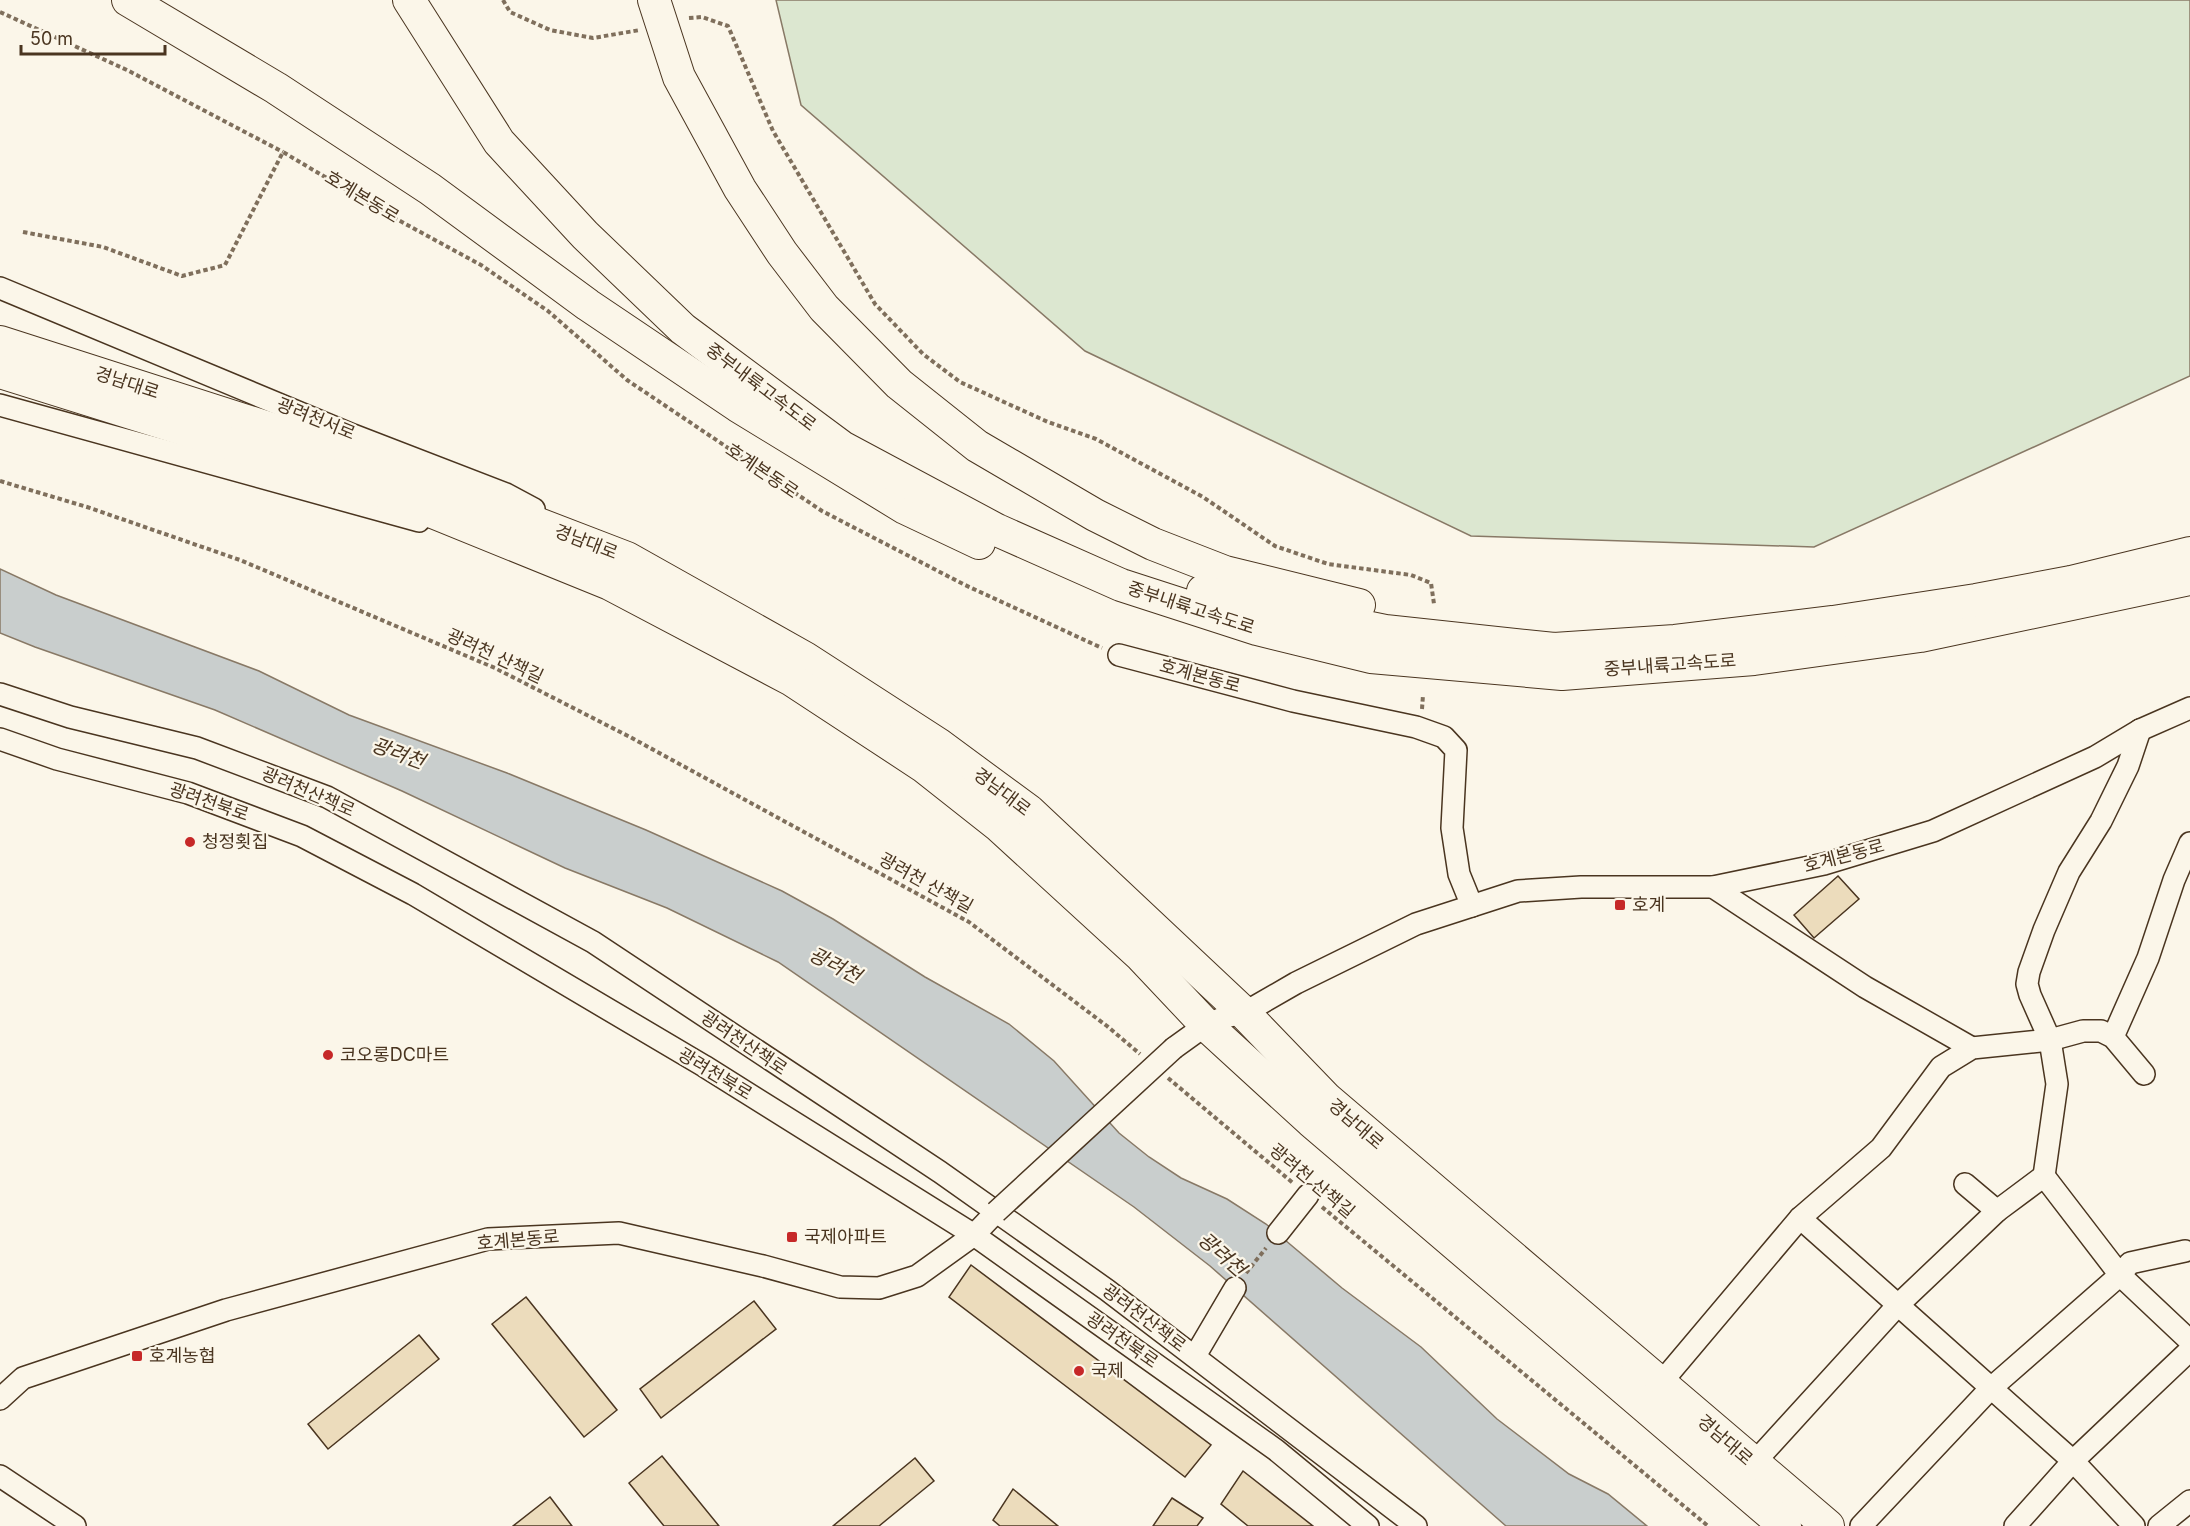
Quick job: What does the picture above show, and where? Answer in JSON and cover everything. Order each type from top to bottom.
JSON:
[{"type":"highway","points":[[128,0],[276,88],[420,182],[588,305],[738,406],[905,508],[1006,556],[1116,599],[1257,630]]},
{"type":"highway","name":"중부내륙고속도로","points":[[409,0],[499,142],[585,235],[683,329],[758,385],[842,447],[997,530],[1120,585],[1257,630],[1371,657],[1562,674],[1754,659],[1920,636],[2190,579]]},
{"type":"highway","name":"중부내륙고속도로","points":[[425,0],[456,50],[537,155],[632,261],[737,350],[855,432],[987,508],[1119,565],[1230,599],[1385,631],[1554,649],[1675,641],[1833,622],[1976,600],[2071,582],[2190,553]]},
{"type":"highway","points":[[654,0],[679,77],[740,189],[782,253],[824,308],[899,384],[976,446],[1095,515],[1153,544],[1225,572],[1369,608],[1540,634],[1675,641]]},
{"type":"highway","name":"경남대로","points":[[0,342],[390,467],[627,558],[805,658],[938,744],[1029,811],[1244,1013],[1328,1099],[1828,1526]]},
{"type":"highway","name":"경남대로","points":[[0,372],[381,491],[610,584],[792,680],[923,766],[999,826],[1141,956],[1206,1025],[1311,1121],[1785,1526]]},
{"type":"street","name":"광려천서로","points":[[0,288],[342,430],[506,494],[627,558]]},
{"type":"street","points":[[0,405],[403,516],[610,584]]},
{"type":"street","name":"호계본동로","points":[[1119,656],[1293,701],[1416,727],[1444,737],[1456,750],[1452,828],[1459,874],[1472,906]]},
{"type":"street","name":"광려천산책로","points":[[0,694],[70,717],[197,748],[327,797],[592,942],[939,1172],[1107,1290],[1416,1526]]},
{"type":"street","name":"호계본동로","points":[[0,1400],[23,1378],[216,1313],[488,1239],[619,1233],[763,1266],[840,1287],[879,1288],[917,1276],[974,1234],[1174,1048],[1206,1025],[1225,1017],[1244,1013],[1296,983],[1416,924],[1518,891],[1581,887],[1713,887],[1824,864],[1933,831],[2095,757],[2140,730],[2190,708]]},
{"type":"street","points":[[1753,1464],[1898,1305],[1997,1211],[2044,1176],[2057,1084],[2050,1040],[2027,984],[2029,972],[2069,872],[2101,821],[2128,766],[2140,730]]},
{"type":"street","name":"광려천북로","points":[[0,739],[57,759],[188,793],[302,836],[413,894],[624,1019],[974,1234],[1276,1449],[1368,1526]]},
{"type":"street","points":[[2114,1037],[2148,958],[2190,843]]},
{"type":"street","points":[[1713,887],[1865,987],[1972,1048]]},
{"type":"street","points":[[1660,1384],[1800,1218],[1881,1148],[1941,1067],[1972,1048],[2050,1040],[2083,1031],[2101,1031],[2114,1037],[2144,1074]]},
{"type":"street","points":[[2044,1176],[2120,1275],[2190,1341]]},
{"type":"street","points":[[1965,1184],[1997,1211]]},
{"type":"street","points":[[1278,1233],[1308,1196]]},
{"type":"street","points":[[1800,1218],[2073,1461],[2134,1526]]},
{"type":"street","points":[[1862,1526],[1990,1389],[2120,1275],[2130,1263],[2185,1251]]},
{"type":"street","points":[[1195,1356],[1235,1288]]},
{"type":"street","points":[[2015,1526],[2073,1461],[2190,1350]]},
{"type":"street","points":[[0,1476],[75,1526]]},
{"type":"street","points":[[2159,1526],[2190,1501]]},
{"type":"path","points":[[503,0],[510,12],[550,30],[593,38],[640,30]]},
{"type":"path","name":"호계본동로","points":[[0,12],[126,70],[283,152],[481,265],[548,311],[627,380],[822,511],[965,585],[1119,656]]},
{"type":"path","points":[[689,18],[702,17],[728,26],[773,131],[875,304],[923,354],[960,382],[1048,422],[1096,439],[1203,497],[1275,546],[1328,564],[1411,575],[1431,583],[1434,604]]},
{"type":"path","points":[[23,232],[103,247],[182,276],[225,265],[283,152]]},
{"type":"path","name":"광려천 산책길","points":[[0,481],[87,507],[240,560],[495,668],[641,742],[969,922],[1107,1026],[1143,1057]]},
{"type":"path","name":"광려천 산책길","points":[[1162,1072],[1308,1196],[1708,1526]]},
{"type":"path","points":[[1235,1288],[1278,1233]]},
{"type":"green space","points":[[776,0],[2190,0],[2190,376],[1814,547],[1471,536],[1085,351],[801,105]]},
{"type":"water","name":"광려천","points":[[0,569],[56,595],[259,671],[349,715],[507,773],[646,830],[782,891],[833,919],[925,977],[1009,1024],[1054,1061],[1119,1133],[1149,1157],[1181,1178],[1227,1199],[1266,1224],[1342,1288],[1421,1347],[1497,1419],[1569,1474],[1608,1494],[1647,1526],[1506,1526],[1210,1266],[1134,1207],[778,962],[667,908],[565,868],[402,791],[215,710],[0,633]]},
{"type":"building","points":[[1838,876],[1859,899],[1814,938],[1794,915]]},
{"type":"building","name":"국제","points":[[971,1265],[1211,1445],[1185,1477],[949,1297]]},
{"type":"building","points":[[526,1297],[617,1410],[584,1437],[492,1324]]},
{"type":"building","points":[[754,1301],[776,1329],[661,1418],[640,1389]]},
{"type":"building","points":[[419,1335],[439,1359],[328,1449],[308,1424]]},
{"type":"building","points":[[662,1456],[719,1526],[664,1526],[629,1483]]},
{"type":"building","points":[[915,1458],[934,1481],[879,1526],[833,1526]]},
{"type":"building","points":[[1243,1471],[1313,1526],[1248,1526],[1221,1504]]},
{"type":"building","points":[[1013,1489],[1058,1526],[1000,1526],[993,1520]]},
{"type":"building","points":[[550,1497],[572,1526],[513,1526]]},
{"type":"building","points":[[1172,1498],[1203,1518],[1197,1526],[1153,1526]]},
{"type":"place","name":"청정횟집","points":[[190,842]]},
{"type":"place","name":"호계","points":[[1620,905]]},
{"type":"place","name":"코오롱DC마트","points":[[328,1055]]},
{"type":"place","name":"국제아파트","points":[[792,1237]]},
{"type":"place","name":"호계농협","points":[[137,1356]]},
{"type":"place","name":"국제","points":[[1079,1371]]}]
